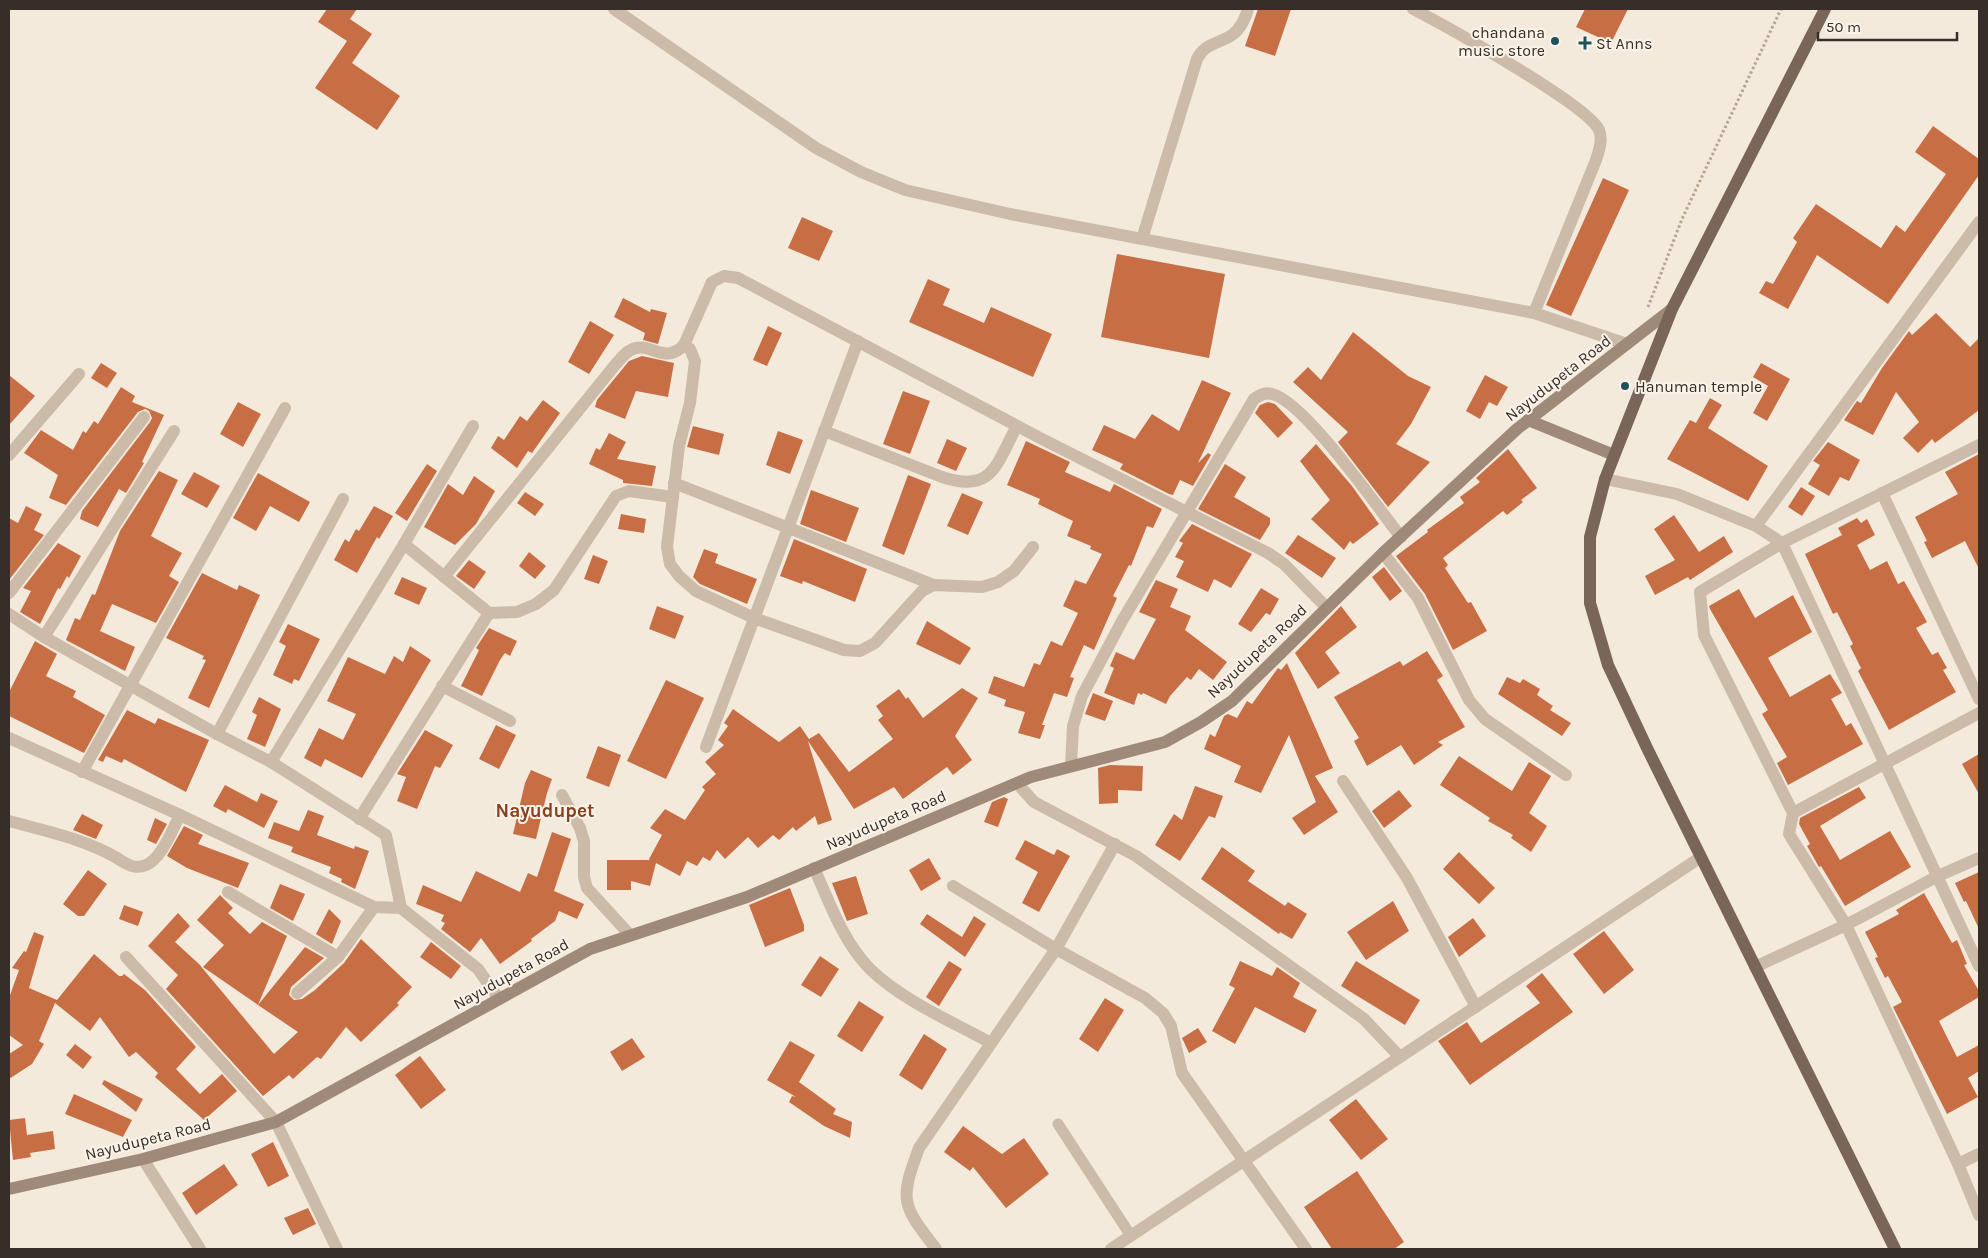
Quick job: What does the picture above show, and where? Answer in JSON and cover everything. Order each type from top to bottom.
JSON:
[{"type":"main road","points":[[1825,9],[1672,309],[1604,480],[1590,537],[1590,603],[1608,665],[1701,858],[1895,1249]]},
{"type":"street","points":[[614,9],[816,148],[861,172],[905,190],[970,206],[1534,313],[1627,344]]},
{"type":"street","points":[[1142,239],[1197,59],[1202,50],[1236,31],[1248,9]]},
{"type":"street","points":[[1413,9],[1459,33],[1571,104],[1591,119],[1599,130],[1601,144],[1596,160],[1534,313]]},
{"type":"street","points":[[1756,526],[1979,222]]},
{"type":"street","points":[[444,577],[629,351],[649,349],[671,354],[684,344],[712,282],[724,276],[738,278],[1017,426],[1284,564],[1327,608]]},
{"type":"street","name":"Nayudupeta Road","points":[[9,1189],[143,1159],[276,1122],[590,949],[747,896],[1017,783],[1071,766],[1165,742],[1201,722],[1232,701],[1383,553],[1528,420],[1672,309]]},
{"type":"street","points":[[706,747],[858,341]]},
{"type":"street","points":[[684,344],[690,349],[695,362],[690,403],[678,446],[667,547],[670,564],[679,576],[696,591],[754,618],[844,650],[860,651],[875,643],[916,596],[934,585]]},
{"type":"street","points":[[9,455],[79,374]]},
{"type":"street","points":[[1071,766],[1074,726],[1082,696],[1122,621],[1254,399],[1270,393],[1279,396],[1295,409],[1338,454],[1401,537]]},
{"type":"street","points":[[82,772],[285,408]]},
{"type":"street","points":[[9,593],[144,417]]},
{"type":"street","points":[[1528,420],[1614,455]]},
{"type":"street","points":[[271,762],[404,544],[473,426]]},
{"type":"street","points":[[824,431],[942,477],[960,483],[973,483],[983,480],[993,470],[1017,426]]},
{"type":"street","points":[[44,637],[174,431]]},
{"type":"street","points":[[1979,445],[1782,543],[1700,592],[1704,635],[1792,813],[1789,834],[1846,925],[1958,1164],[1979,1215]]},
{"type":"street","points":[[1604,480],[1677,494],[1756,526],[1782,543],[1979,966]]},
{"type":"street","points":[[674,483],[934,585],[982,587],[998,582],[1014,570],[1033,547]]},
{"type":"street","points":[[404,544],[489,613],[517,612],[536,604],[554,590],[616,496],[629,491],[673,497]]},
{"type":"street","points":[[1882,493],[1979,699]]},
{"type":"street","points":[[217,734],[343,499]]},
{"type":"street","points":[[1383,553],[1418,598],[1468,700],[1486,719],[1566,775]]},
{"type":"street","points":[[358,819],[489,613]]},
{"type":"street","points":[[9,614],[44,637],[217,734],[271,762],[386,835],[401,908]]},
{"type":"street","points":[[442,686],[510,721]]},
{"type":"street","points":[[1792,813],[1979,713]]},
{"type":"street","points":[[9,738],[374,907],[401,908],[478,969],[499,999]]},
{"type":"street","points":[[1343,781],[1406,878],[1476,1007]]},
{"type":"street","points":[[1017,783],[1034,802],[1136,856],[1364,1019],[1400,1057]]},
{"type":"street","points":[[562,795],[580,828],[584,841],[584,877],[587,888],[630,936]]},
{"type":"street","points":[[9,821],[71,838],[124,863],[139,867],[146,865],[155,858],[180,816]]},
{"type":"street","points":[[936,1249],[912,1217],[906,1200],[908,1179],[919,1148],[1056,949],[1114,844]]},
{"type":"street","points":[[1111,1249],[1701,858]]},
{"type":"street","points":[[1755,967],[1846,925],[1938,876],[1979,858]]},
{"type":"street","points":[[814,868],[840,924],[869,968],[897,990],[991,1043]]},
{"type":"street","points":[[953,886],[1056,949],[1145,998],[1163,1013],[1171,1026],[1182,1073],[1306,1249]]},
{"type":"street","points":[[228,892],[338,957]]},
{"type":"street","points":[[297,993],[338,957],[374,907]]},
{"type":"street","points":[[126,957],[276,1122],[337,1249]]},
{"type":"street","points":[[1958,1164],[1979,1154]]},
{"type":"street","points":[[143,1159],[200,1249]]},
{"type":"lane","points":[[1058,1124],[1131,1236]]},
{"type":"path","points":[[1646,310],[1682,220],[1780,9]]},
{"type":"building","points":[[327,9],[357,9],[350,19],[372,34],[352,63],[400,96],[377,130],[315,88],[347,41],[318,22]]},
{"type":"building","points":[[1258,9],[1291,9],[1275,56],[1245,46]]},
{"type":"building","points":[[1585,9],[1628,9],[1611,43],[1576,27]]},
{"type":"building","points":[[1933,126],[1979,159],[1979,175],[1888,304],[1817,255],[1788,309],[1759,293],[1766,281],[1773,284],[1797,242],[1793,238],[1816,204],[1881,248],[1896,225],[1905,232],[1946,174],[1915,152]]},
{"type":"building","points":[[1603,178],[1629,190],[1571,316],[1546,305]]},
{"type":"building","points":[[802,217],[833,231],[819,261],[788,248]]},
{"type":"building","points":[[1117,254],[1225,274],[1209,358],[1101,337]]},
{"type":"building","points":[[928,279],[950,289],[943,305],[984,323],[991,307],[1052,334],[1033,377],[909,322]]},
{"type":"building","points":[[623,298],[650,312],[651,309],[667,313],[658,344],[643,340],[645,333],[614,317]]},
{"type":"building","points":[[1936,313],[1970,347],[1979,338],[1979,410],[1935,443],[1932,439],[1918,453],[1903,438],[1919,422],[1896,392],[1873,435],[1844,420],[1857,401],[1861,403],[1882,368],[1909,331],[1912,335]]},
{"type":"building","points":[[590,321],[614,335],[589,374],[568,362]]},
{"type":"building","points":[[768,326],[782,333],[767,366],[753,360]]},
{"type":"building","points":[[1353,332],[1408,376],[1431,387],[1411,424],[1396,444],[1430,462],[1388,507],[1338,442],[1348,432],[1293,382],[1308,367],[1321,380]]},
{"type":"building","points":[[642,356],[674,363],[668,397],[636,391],[625,419],[595,407],[597,400],[629,361]]},
{"type":"building","points":[[101,363],[117,373],[107,388],[91,378]]},
{"type":"building","points":[[1761,363],[1790,379],[1767,421],[1753,413],[1768,386],[1753,377]]},
{"type":"building","points":[[9,375],[35,396],[9,425]]},
{"type":"building","points":[[1485,375],[1508,387],[1497,406],[1489,402],[1480,419],[1466,411]]},
{"type":"building","points":[[1202,380],[1231,393],[1198,463],[1208,453],[1211,455],[1193,486],[1180,480],[1173,495],[1169,494],[1120,469],[1123,464],[1092,450],[1104,425],[1135,439],[1152,414],[1179,431]]},
{"type":"building","points":[[121,387],[135,396],[132,402],[164,415],[142,462],[144,463],[126,493],[119,489],[98,527],[80,519],[82,511],[150,422],[152,418],[149,411],[145,409],[138,412],[66,505],[49,498],[58,475],[24,453],[41,430],[73,450],[83,431],[86,433],[94,421],[98,424]]},
{"type":"building","points":[[903,391],[930,401],[910,454],[883,444]]},
{"type":"building","points":[[1710,398],[1722,405],[1708,428],[1768,466],[1748,501],[1667,459],[1690,420],[1696,423]]},
{"type":"building","points":[[543,400],[560,413],[532,453],[528,451],[517,468],[491,448],[498,436],[504,440],[520,416],[527,421]]},
{"type":"building","points":[[238,402],[261,414],[243,447],[220,434]]},
{"type":"building","points":[[1268,402],[1275,404],[1293,423],[1278,438],[1255,413],[1260,405]]},
{"type":"building","points":[[693,426],[724,434],[719,455],[687,447]]},
{"type":"building","points":[[778,431],[803,440],[790,474],[766,465]]},
{"type":"building","points":[[609,433],[626,442],[617,459],[656,466],[652,486],[623,483],[623,480],[589,464],[596,448],[600,450]]},
{"type":"building","points":[[947,439],[967,448],[956,471],[937,463]]},
{"type":"building","points":[[1026,441],[1070,462],[1065,472],[1110,492],[1114,484],[1162,509],[1153,528],[1147,526],[1131,566],[1129,565],[1113,596],[1117,598],[1094,650],[1084,645],[1070,677],[1074,678],[1067,697],[1054,693],[1042,725],[1045,725],[1040,739],[1018,733],[1025,712],[1004,706],[1006,700],[988,693],[994,676],[1024,687],[1034,663],[1040,665],[1051,641],[1062,646],[1078,613],[1063,606],[1075,580],[1086,584],[1102,554],[1090,549],[1091,546],[1067,536],[1073,521],[1038,504],[1040,499],[1007,485]]},
{"type":"building","points":[[1828,442],[1860,460],[1849,481],[1840,477],[1829,496],[1808,484],[1820,465],[1813,461]]},
{"type":"building","points":[[1316,444],[1352,486],[1379,524],[1353,544],[1350,541],[1344,550],[1311,519],[1330,500],[1300,461]]},
{"type":"building","points":[[1508,449],[1537,488],[1521,500],[1523,502],[1507,515],[1503,511],[1443,558],[1448,565],[1445,568],[1468,603],[1471,602],[1487,631],[1453,650],[1425,594],[1396,556],[1464,503],[1460,497],[1480,482],[1476,478]]},
{"type":"building","points":[[1979,454],[1979,569],[1965,541],[1932,558],[1924,542],[1927,541],[1915,517],[1958,494],[1945,472]]},
{"type":"building","points":[[427,464],[437,471],[407,521],[395,513]]},
{"type":"building","points":[[1225,464],[1246,477],[1234,497],[1270,518],[1270,524],[1260,540],[1198,509]]},
{"type":"building","points":[[159,471],[178,480],[151,536],[182,553],[169,576],[179,582],[156,623],[112,604],[100,631],[135,647],[125,671],[66,640],[75,618],[80,620],[92,594],[95,595],[120,531]]},
{"type":"building","points":[[194,472],[220,486],[207,508],[181,494]]},
{"type":"building","points":[[258,473],[310,502],[299,522],[270,506],[256,531],[233,518]]},
{"type":"building","points":[[908,475],[931,484],[904,555],[882,546]]},
{"type":"building","points":[[474,476],[495,491],[476,524],[455,545],[424,527],[448,484],[463,495]]},
{"type":"building","points":[[1801,487],[1815,496],[1802,516],[1788,507]]},
{"type":"building","points":[[811,490],[859,508],[846,542],[800,524]]},
{"type":"building","points":[[525,492],[544,504],[535,516],[517,503]]},
{"type":"building","points":[[962,493],[983,502],[968,535],[947,526]]},
{"type":"building","points":[[26,506],[42,514],[34,530],[44,535],[9,580],[9,518],[18,523]]},
{"type":"building","points":[[374,506],[393,516],[379,539],[377,537],[357,573],[334,560],[345,539],[349,542],[356,529],[359,531]]},
{"type":"building","points":[[621,514],[646,519],[644,533],[618,529]]},
{"type":"building","points":[[1674,515],[1699,552],[1724,536],[1733,552],[1690,580],[1688,577],[1655,595],[1645,576],[1675,560],[1654,529]]},
{"type":"building","points":[[1857,518],[1861,523],[1867,519],[1875,535],[1857,545],[1870,570],[1887,561],[1898,584],[1904,581],[1927,622],[1916,628],[1932,655],[1938,652],[1947,668],[1943,670],[1956,692],[1889,730],[1858,671],[1861,668],[1850,646],[1853,644],[1837,612],[1833,614],[1805,554],[1842,535],[1838,528]]},
{"type":"building","points":[[1192,524],[1252,554],[1231,588],[1214,579],[1208,592],[1176,577],[1184,561],[1175,557],[1183,543],[1179,541]]},
{"type":"building","points":[[1298,535],[1336,558],[1322,578],[1285,553]]},
{"type":"building","points":[[794,539],[867,569],[855,602],[803,581],[802,584],[780,576]]},
{"type":"building","points":[[58,543],[81,556],[69,578],[67,576],[60,589],[58,588],[40,624],[20,612],[31,591],[23,588]]},
{"type":"building","points":[[704,549],[718,554],[715,563],[757,579],[747,604],[700,584],[693,577]]},
{"type":"building","points":[[529,552],[546,566],[535,579],[519,566]]},
{"type":"building","points":[[593,555],[608,561],[599,584],[584,579]]},
{"type":"building","points":[[469,560],[486,572],[474,589],[456,576]]},
{"type":"building","points":[[1384,567],[1402,591],[1390,601],[1372,577]]},
{"type":"building","points":[[202,573],[237,590],[239,585],[260,595],[209,708],[188,698],[206,660],[202,659],[204,656],[166,638]]},
{"type":"building","points":[[402,577],[427,588],[419,605],[394,594]]},
{"type":"building","points":[[1156,580],[1178,589],[1170,607],[1191,616],[1185,630],[1227,662],[1213,680],[1199,669],[1191,680],[1187,677],[1170,696],[1166,704],[1143,693],[1142,695],[1138,693],[1134,705],[1104,693],[1114,668],[1110,666],[1116,652],[1134,660],[1156,619],[1139,612]]},
{"type":"building","points":[[1261,588],[1279,599],[1270,615],[1266,613],[1251,632],[1238,624]]},
{"type":"building","points":[[1739,589],[1755,618],[1793,595],[1812,632],[1768,658],[1790,697],[1830,674],[1842,693],[1831,699],[1846,726],[1851,723],[1863,744],[1788,785],[1777,763],[1787,757],[1762,714],[1768,710],[1709,606]]},
{"type":"building","points":[[657,606],[684,616],[675,639],[649,629]]},
{"type":"building","points":[[1341,606],[1357,627],[1325,652],[1340,673],[1318,689],[1295,653]]},
{"type":"building","points":[[927,621],[971,648],[960,665],[916,644]]},
{"type":"building","points":[[288,624],[320,639],[299,681],[294,679],[292,684],[273,675],[286,646],[279,642]]},
{"type":"building","points":[[489,628],[517,641],[510,656],[505,653],[500,660],[482,696],[461,686],[479,650],[476,648]]},
{"type":"building","points":[[35,641],[57,654],[46,676],[76,691],[73,697],[105,715],[84,753],[9,716],[9,692]]},
{"type":"building","points":[[410,646],[431,660],[362,778],[325,759],[321,767],[304,758],[319,728],[343,740],[356,714],[327,701],[348,657],[385,674],[394,656],[403,662]]},
{"type":"building","points":[[1427,651],[1443,676],[1437,680],[1465,727],[1438,742],[1443,745],[1414,765],[1401,745],[1367,766],[1354,741],[1359,738],[1334,697],[1400,661],[1403,666]]},
{"type":"building","points":[[1287,663],[1333,768],[1315,776],[1338,812],[1304,835],[1292,818],[1316,802],[1289,735],[1261,793],[1234,782],[1241,766],[1204,749],[1210,734],[1215,737],[1224,716],[1228,714],[1237,718],[1247,701],[1252,704],[1278,668],[1281,670]]},
{"type":"building","points":[[1507,677],[1520,683],[1523,679],[1540,689],[1537,695],[1553,706],[1550,710],[1571,723],[1562,736],[1498,694]]},
{"type":"building","points":[[666,680],[704,698],[666,779],[627,761]]},
{"type":"building","points":[[962,688],[978,698],[955,736],[972,760],[953,775],[947,767],[903,799],[894,787],[854,809],[808,741],[832,820],[818,825],[815,816],[796,831],[793,827],[779,840],[773,835],[758,848],[748,837],[725,859],[717,850],[710,861],[703,857],[697,866],[687,861],[680,876],[656,863],[650,886],[631,881],[631,890],[607,890],[607,860],[650,860],[662,835],[650,828],[665,809],[685,820],[705,790],[702,787],[716,774],[705,762],[724,745],[718,740],[728,726],[724,723],[733,709],[779,742],[800,726],[809,739],[819,733],[849,772],[893,739],[878,720],[883,716],[876,706],[899,689],[906,699],[908,697],[923,718]]},
{"type":"building","points":[[1093,693],[1113,701],[1105,721],[1085,714]]},
{"type":"building","points":[[259,697],[281,709],[265,747],[247,739],[257,715],[252,712]]},
{"type":"building","points":[[127,710],[155,724],[158,718],[209,740],[186,792],[124,759],[122,763],[106,756],[103,762],[98,760]]},
{"type":"building","points":[[496,725],[516,735],[499,769],[479,759]]},
{"type":"building","points":[[425,730],[453,745],[440,768],[435,766],[417,809],[397,801],[406,777],[397,774]]},
{"type":"building","points":[[598,746],[621,755],[609,787],[586,778]]},
{"type":"building","points":[[1979,754],[1979,794],[1962,764]]},
{"type":"building","points":[[1459,756],[1512,791],[1529,762],[1551,776],[1529,813],[1547,826],[1531,852],[1511,838],[1513,835],[1488,821],[1490,818],[1440,785]]},
{"type":"building","points":[[1110,765],[1143,766],[1142,791],[1118,790],[1118,803],[1099,804],[1098,768]]},
{"type":"building","points":[[531,770],[552,779],[536,839],[513,834],[525,783]]},
{"type":"building","points":[[225,785],[257,802],[261,793],[278,801],[264,828],[228,809],[226,813],[213,806]]},
{"type":"building","points":[[1195,786],[1223,796],[1215,818],[1209,816],[1180,861],[1155,845],[1174,814],[1182,820]]},
{"type":"building","points":[[1859,787],[1866,798],[1820,826],[1840,860],[1890,831],[1911,867],[1845,906],[1807,846],[1810,844],[1799,824],[1800,818]]},
{"type":"building","points":[[1399,790],[1412,806],[1384,828],[1372,811]]},
{"type":"building","points":[[1004,797],[1008,799],[998,827],[984,822],[992,802]]},
{"type":"building","points":[[308,810],[324,816],[317,835],[354,849],[355,846],[369,851],[355,889],[341,882],[342,879],[329,873],[331,867],[291,852],[293,847],[268,838],[274,822],[299,831]]},
{"type":"building","points":[[82,814],[103,825],[96,839],[73,830]]},
{"type":"building","points":[[155,818],[167,824],[156,844],[147,840]]},
{"type":"building","points":[[184,826],[203,835],[198,844],[249,863],[238,888],[187,868],[167,856]]},
{"type":"building","points":[[552,832],[571,839],[554,891],[584,904],[577,919],[559,911],[555,921],[531,939],[532,941],[500,964],[481,938],[470,952],[441,929],[445,923],[441,921],[444,915],[416,904],[423,885],[461,902],[476,871],[520,892],[528,873],[537,877]]},
{"type":"building","points":[[1025,840],[1054,855],[1057,849],[1070,856],[1039,912],[1022,903],[1038,872],[1015,859]]},
{"type":"building","points":[[1222,847],[1255,871],[1248,881],[1285,906],[1288,902],[1307,914],[1292,939],[1280,932],[1279,934],[1201,879]]},
{"type":"building","points":[[1459,852],[1495,888],[1479,904],[1443,869]]},
{"type":"building","points":[[929,858],[941,879],[921,891],[909,870]]},
{"type":"building","points":[[88,870],[107,884],[84,916],[78,916],[63,904]]},
{"type":"building","points":[[1979,872],[1979,929],[1955,883]]},
{"type":"building","points":[[856,876],[868,914],[847,921],[832,883]]},
{"type":"building","points":[[280,884],[305,894],[293,921],[270,908]]},
{"type":"building","points":[[790,888],[804,925],[804,931],[765,947],[749,905]]},
{"type":"building","points":[[1924,893],[1952,943],[1957,940],[1967,964],[1964,965],[1979,991],[1979,997],[1939,1021],[1957,1057],[1979,1045],[1979,1071],[1968,1078],[1978,1097],[1947,1114],[1893,1007],[1902,1002],[1888,976],[1885,978],[1875,958],[1878,957],[1865,932],[1899,914],[1896,910]]},
{"type":"building","points":[[220,895],[233,908],[228,913],[250,934],[262,922],[287,936],[258,1005],[203,967],[224,945],[197,920]]},
{"type":"building","points":[[1393,901],[1409,931],[1366,960],[1347,932]]},
{"type":"building","points":[[124,905],[143,912],[138,926],[119,919]]},
{"type":"building","points":[[329,909],[341,921],[332,944],[316,934]]},
{"type":"building","points":[[178,913],[190,926],[175,942],[199,964],[274,1054],[298,1032],[258,1005],[305,947],[324,958],[291,987],[289,995],[294,1000],[302,999],[315,990],[344,963],[361,939],[412,987],[397,1003],[399,1005],[361,1042],[346,1027],[321,1059],[317,1057],[293,1079],[289,1075],[263,1096],[166,989],[178,975],[148,946]]},
{"type":"building","points":[[927,914],[962,937],[974,916],[986,924],[965,957],[920,924]]},
{"type":"building","points":[[1473,918],[1486,936],[1459,957],[1448,937]]},
{"type":"building","points":[[1604,931],[1634,970],[1604,994],[1573,954]]},
{"type":"building","points":[[34,932],[44,936],[29,988],[57,1000],[94,954],[119,976],[124,974],[145,990],[196,1047],[176,1069],[200,1094],[222,1074],[237,1091],[204,1120],[155,1077],[158,1073],[136,1052],[129,1057],[100,1017],[90,1031],[55,1003],[39,1041],[44,1044],[32,1064],[9,1079],[9,1054],[23,1045],[9,1035],[9,998],[19,970],[12,968],[24,951],[26,952]]},
{"type":"building","points":[[431,942],[461,966],[451,979],[420,957]]},
{"type":"building","points":[[820,956],[839,969],[821,997],[801,985]]},
{"type":"building","points":[[949,961],[962,969],[939,1006],[926,997]]},
{"type":"building","points":[[1240,961],[1272,976],[1277,967],[1300,983],[1293,997],[1317,1010],[1305,1033],[1255,1007],[1235,1044],[1212,1031],[1235,988],[1229,985]]},
{"type":"building","points":[[1356,961],[1420,1000],[1405,1025],[1341,986]]},
{"type":"building","points":[[1542,973],[1573,1012],[1470,1085],[1438,1041],[1467,1022],[1481,1043],[1540,1003],[1526,986]]},
{"type":"building","points":[[1105,998],[1124,1010],[1098,1052],[1079,1039]]},
{"type":"building","points":[[859,1001],[884,1017],[862,1052],[837,1036]]},
{"type":"building","points":[[1198,1028],[1207,1042],[1189,1053],[1182,1038]]},
{"type":"building","points":[[924,1034],[947,1049],[922,1090],[899,1075]]},
{"type":"building","points":[[632,1038],[645,1057],[622,1071],[610,1052]]},
{"type":"building","points":[[790,1041],[815,1055],[799,1082],[836,1109],[833,1114],[852,1122],[850,1138],[824,1126],[789,1102],[792,1096],[796,1097],[767,1080]]},
{"type":"building","points":[[75,1044],[92,1057],[83,1069],[66,1055]]},
{"type":"building","points":[[420,1056],[446,1090],[421,1109],[395,1075]]},
{"type":"building","points":[[104,1080],[143,1099],[136,1112],[102,1084]]},
{"type":"building","points":[[74,1094],[132,1120],[123,1137],[65,1114]]},
{"type":"building","points":[[1356,1099],[1388,1139],[1361,1160],[1329,1120]]},
{"type":"building","points":[[25,1118],[27,1135],[53,1131],[55,1149],[30,1153],[31,1157],[13,1160],[9,1120]]},
{"type":"building","points":[[963,1126],[1002,1154],[1024,1138],[1049,1174],[1006,1208],[973,1167],[970,1171],[944,1152]]},
{"type":"building","points":[[273,1142],[289,1176],[268,1187],[251,1154]]},
{"type":"building","points":[[224,1164],[238,1185],[196,1215],[182,1193]]},
{"type":"building","points":[[1357,1171],[1404,1242],[1394,1249],[1332,1249],[1304,1207]]},
{"type":"building","points":[[308,1208],[316,1224],[293,1235],[284,1218]]},
{"type":"place","name":"chandana music store","points":[[1555,41]]},
{"type":"place","name":"St Anns","points":[[1585,43]]},
{"type":"place","name":"Hanuman temple","points":[[1625,386]]},
{"type":"district","name":"Nayudupet","points":[[545,811]]}]
